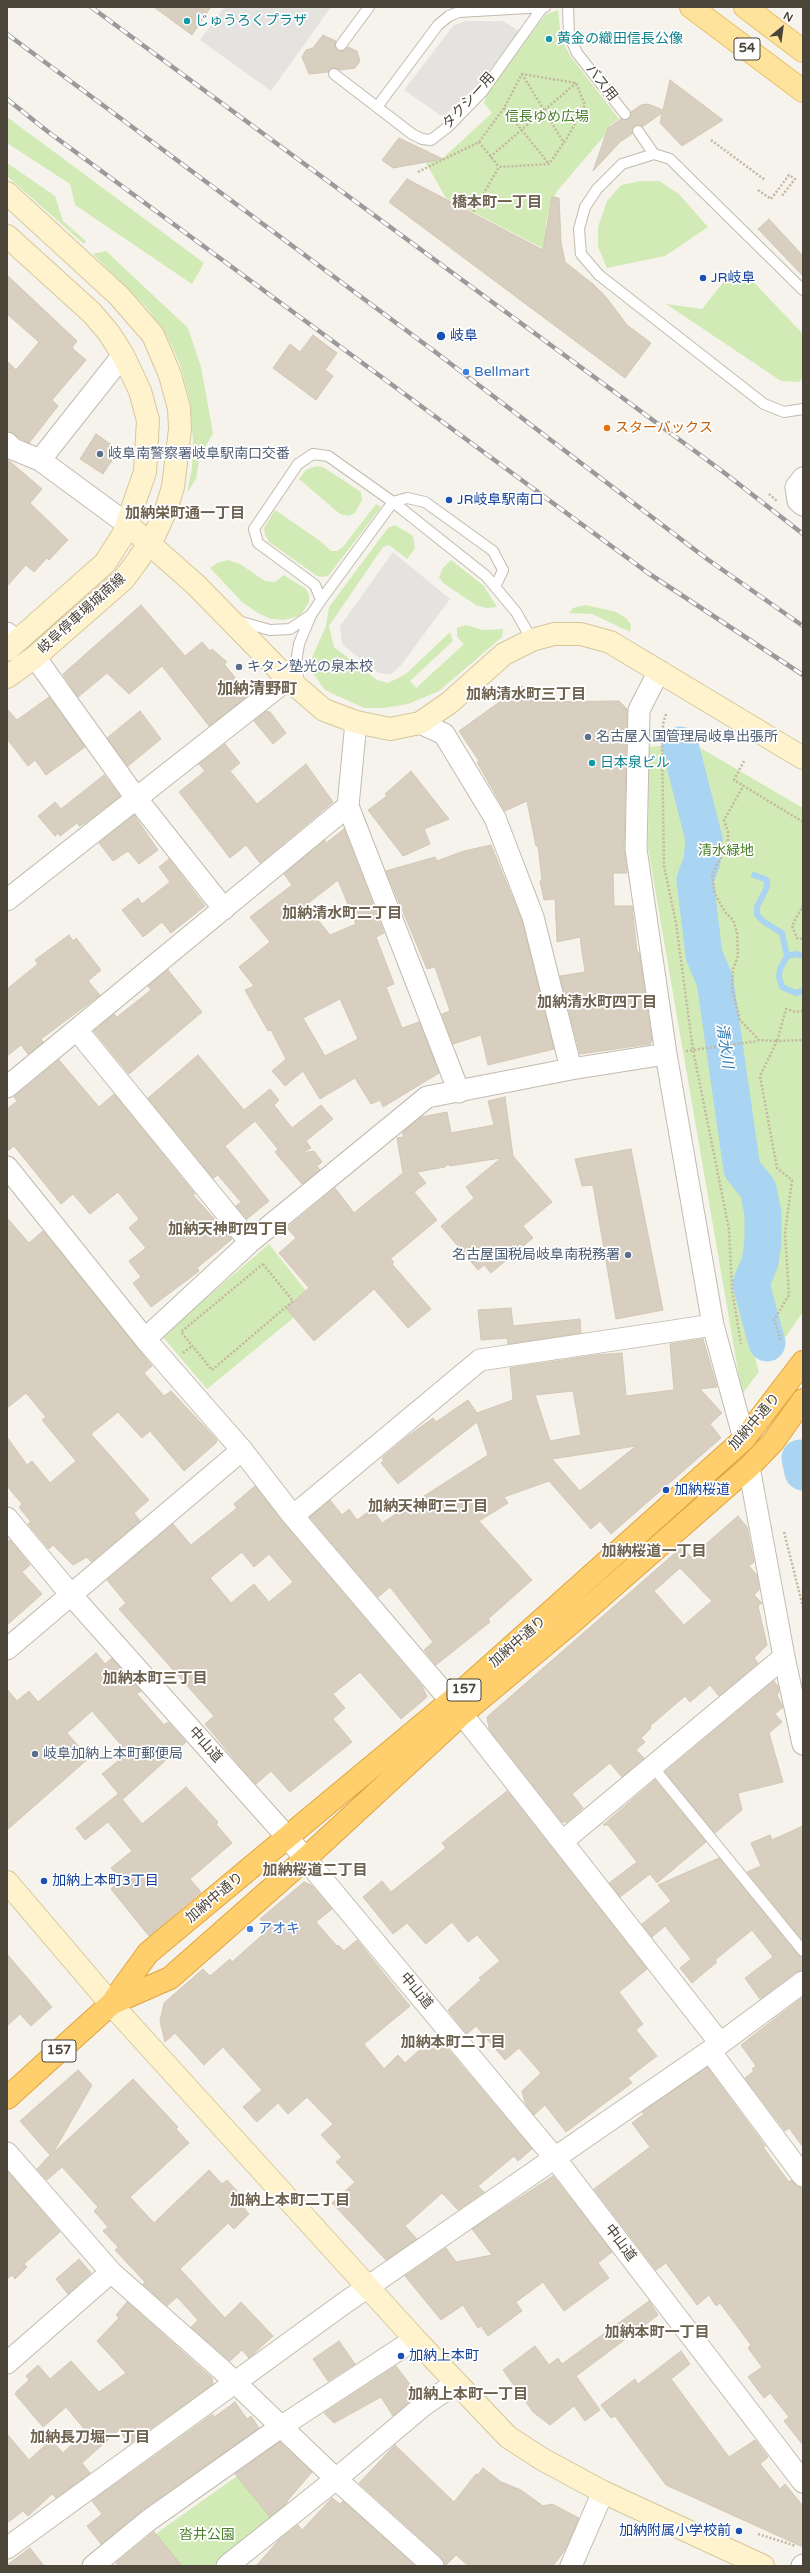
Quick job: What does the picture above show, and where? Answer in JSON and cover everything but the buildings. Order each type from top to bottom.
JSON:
[{"type":"highway","name":"加納中通り","points":[[112,2004],[170,1978],[305,1859],[457,1708],[744,1439],[803,1362]]},
{"type":"highway","name":"加納中通り","points":[[7,2098],[112,2004],[148,1953],[288,1838],[457,1708],[570,1624],[749,1467],[773,1442],[803,1400]]},
{"type":"main road","name":"54","points":[[691,7],[803,91]]},
{"type":"main road","name":"54","points":[[745,7],[803,51]]},
{"type":"street","name":"岐阜停車場城南線","points":[[7,193],[119,296],[153,335],[163,356],[180,408],[180,429],[173,487],[166,510],[150,543],[124,579],[34,657],[7,677]]},
{"type":"street","name":"岐阜停車場城南線","points":[[7,236],[92,313],[109,333],[123,355],[140,391],[148,420],[145,472],[127,524],[105,563],[10,641]]},
{"type":"street","points":[[40,460],[123,355]]},
{"type":"street","points":[[7,443],[13,449],[40,460],[127,524],[150,543],[196,585],[294,684],[324,710],[356,722],[390,729],[420,722],[449,703],[504,654],[532,640],[554,634],[581,634],[610,642],[803,758]]},
{"type":"street","points":[[803,478],[796,487],[798,501],[803,505]]},
{"type":"street","points":[[34,657],[136,798],[224,909]]},
{"type":"street","points":[[659,671],[639,710],[636,849],[666,1054],[713,1325],[744,1439]]},
{"type":"street","points":[[7,900],[136,798],[294,684]]},
{"type":"street","points":[[356,722],[348,806],[459,1092]]},
{"type":"street","points":[[420,722],[444,734],[495,818],[533,917],[571,1069]]},
{"type":"street","points":[[7,1087],[348,806]]},
{"type":"street","points":[[77,1030],[250,1242]]},
{"type":"street","points":[[145,1339],[250,1242],[427,1097],[571,1069],[666,1054]]},
{"type":"street","points":[[7,1167],[145,1339],[242,1450],[293,1516],[457,1708],[563,1841],[715,2047],[803,2176]]},
{"type":"street","points":[[293,1516],[480,1360],[713,1325]]},
{"type":"street","points":[[7,1649],[72,1596],[242,1450]]},
{"type":"street","points":[[749,1467],[784,1657],[803,1744]]},
{"type":"street","name":"中山道","points":[[7,1518],[72,1596],[288,1838],[554,2157],[802,2479]]},
{"type":"street","points":[[563,1841],[784,1657]]},
{"type":"street","points":[[7,1882],[112,2004],[415,2339],[508,2437],[542,2459],[603,2492],[763,2566]]},
{"type":"street","points":[[7,2548],[235,2382],[554,2157],[715,2047],[803,1982]]},
{"type":"street","points":[[7,2153],[111,2272],[235,2382],[336,2479],[433,2566]]},
{"type":"street","points":[[7,2363],[111,2272]]},
{"type":"street","points":[[93,2566],[149,2520],[282,2426],[415,2339]]},
{"type":"street","points":[[227,2566],[424,2406],[456,2382]]},
{"type":"street","points":[[571,2566],[603,2492]]},
{"type":"lane","points":[[341,45],[369,7]]},
{"type":"lane","name":"バス用","points":[[568,7],[569,35],[577,53],[625,114]]},
{"type":"lane","points":[[334,74],[378,107],[438,25],[448,16],[459,12],[544,8]]},
{"type":"lane","name":"タクシー用","points":[[378,107],[412,134],[422,139],[431,140],[449,126],[482,92],[544,8]]},
{"type":"lane","points":[[638,131],[654,154]]},
{"type":"lane","points":[[802,290],[670,159],[654,154],[622,164],[597,189],[585,207],[579,229],[582,254],[599,275],[623,296],[764,404],[784,412],[803,409]]},
{"type":"lane","points":[[321,600],[315,585],[258,543],[254,529],[298,464],[313,454],[328,456],[393,502],[496,585],[516,612],[532,640]]},
{"type":"lane","points":[[294,684],[299,644],[311,615],[393,502],[407,498],[425,502],[493,552],[503,570],[496,585]]},
{"type":"lane","points":[[228,617],[270,630],[290,629],[311,615]]},
{"type":"lane","points":[[653,1767],[803,1951]]},
{"type":"path","points":[[522,74],[576,83]]},
{"type":"path","points":[[418,172],[478,142],[504,108],[522,74]]},
{"type":"path","points":[[522,74],[564,143]]},
{"type":"path","points":[[490,157],[576,83]]},
{"type":"path","points":[[549,164],[564,143],[585,105],[576,83]]},
{"type":"path","points":[[504,108],[549,164]]},
{"type":"path","points":[[711,140],[766,180]]},
{"type":"path","points":[[478,142],[498,167]]},
{"type":"path","points":[[498,167],[549,164]]},
{"type":"path","points":[[474,212],[498,167]]},
{"type":"path","points":[[758,190],[772,199],[789,175],[795,179],[781,197]]},
{"type":"path","points":[[666,714],[663,724],[662,744],[664,866],[676,923],[692,1050],[729,1229],[732,1290],[742,1345]]},
{"type":"path","points":[[744,761],[734,780],[803,822]]},
{"type":"path","points":[[744,785],[724,820],[728,832],[728,846],[716,866],[712,877],[715,894],[725,912],[733,920],[738,932],[738,956],[733,969],[732,989],[740,1020],[759,1040]]},
{"type":"path","points":[[803,906],[792,926],[797,938],[803,939]]},
{"type":"path","points":[[781,1340],[774,1320],[789,1295],[785,1233],[792,1180],[777,1168],[760,1076],[777,1041],[786,1009],[796,1012],[803,1011]]},
{"type":"path","points":[[692,1050],[759,1040],[803,1040]]},
{"type":"path","points":[[262,1264],[293,1301],[212,1370],[181,1332],[262,1264]]},
{"type":"path","points":[[784,1531],[803,1607]]},
{"type":"path","points":[[758,2534],[802,2560]]},
{"type":"green space","name":"信長ゆめ広場","points":[[558,10],[561,39],[571,57],[619,119],[610,125],[606,134],[558,190],[552,201],[546,223],[546,250],[446,198],[426,163],[443,158],[492,113],[484,103],[487,93],[545,15]]},
{"type":"green space","points":[[7,117],[204,263],[192,284],[75,205],[70,184],[7,143]]},
{"type":"green space","points":[[7,163],[55,196],[63,221],[86,241],[84,244],[7,176]]},
{"type":"green space","points":[[641,181],[659,181],[679,194],[708,227],[665,256],[607,268],[598,247],[598,227],[607,201],[621,185]]},
{"type":"green space","points":[[106,251],[188,328],[201,367],[213,433],[199,459],[196,479],[187,493],[192,468],[193,440],[190,401],[180,364],[164,330],[146,307],[93,254]]},
{"type":"green space","points":[[734,269],[744,272],[803,334],[803,378],[799,382],[781,381],[666,304],[702,309]]},
{"type":"green space","points":[[316,466],[323,467],[361,492],[362,500],[355,513],[348,516],[340,514],[299,479],[306,470]]},
{"type":"green space","points":[[376,504],[381,507],[329,575],[323,577],[317,576],[269,542],[265,534],[264,528],[275,510],[319,540],[331,551],[337,551],[343,547]]},
{"type":"green space","points":[[395,525],[413,536],[415,548],[407,559],[389,545],[383,547],[329,626],[334,647],[377,680],[388,683],[406,674],[450,632],[453,641],[410,681],[416,688],[464,644],[457,637],[457,628],[466,625],[483,630],[503,629],[502,637],[439,691],[408,704],[384,708],[364,708],[325,690],[312,672],[310,662],[326,626],[329,607],[388,528]]},
{"type":"green space","points":[[228,560],[240,564],[265,581],[275,582],[284,575],[306,589],[309,595],[309,602],[299,616],[284,620],[271,619],[258,613],[242,602],[210,568],[217,563]]},
{"type":"green space","points":[[451,560],[484,586],[497,607],[486,608],[476,605],[443,583],[439,577],[443,568]]},
{"type":"green space","points":[[586,605],[616,612],[626,618],[631,625],[630,632],[592,614],[569,613],[573,608]]},
{"type":"green space","name":"清水緑地","points":[[692,743],[803,808],[803,1312],[784,1339],[752,1347],[759,1372],[742,1394],[648,848],[649,747]]},
{"type":"green space","points":[[269,1244],[314,1301],[207,1389],[162,1336]]},
{"type":"green space","name":"沓井公園","points":[[254,2464],[291,2506],[218,2566],[176,2566],[150,2538]]},
{"type":"shaded area","points":[[224,7],[331,7],[271,91],[200,40]]},
{"type":"shaded area","points":[[465,21],[503,21],[519,31],[480,83],[443,117],[404,90],[453,26]]},
{"type":"shaded area","points":[[393,552],[450,599],[402,664],[392,674],[385,674],[379,673],[342,644],[340,626]]},
{"type":"waterway","name":"清水川","points":[[680,745],[704,839],[702,861],[695,880],[704,955],[715,981],[742,1169],[758,1189],[763,1213],[763,1242],[760,1262],[751,1284],[767,1343]]},
{"type":"waterway","points":[[754,875],[767,880],[767,887],[757,907],[757,915],[764,922],[782,933],[787,956],[796,954],[803,956]]},
{"type":"waterway","points":[[787,956],[780,969],[779,977],[782,987],[796,993],[803,991]]},
{"type":"waterway","name":"清水川","points":[[800,1458],[803,1472]]},
{"type":"railway","points":[[91,7],[722,471],[803,534]]},
{"type":"railway","points":[[7,34],[434,351],[707,559],[803,626]]},
{"type":"railway","points":[[7,99],[47,131],[648,573],[803,675]]},
{"type":"place","name":"じゅうろくプラザ","points":[[187,21]]},
{"type":"place","name":"黄金の織田信長公像","points":[[549,39]]},
{"type":"place","name":"JR岐阜","points":[[703,278]]},
{"type":"place","name":"岐阜","points":[[441,336]]},
{"type":"place","name":"Bellmart","points":[[466,372]]},
{"type":"place","name":"スターバックス","points":[[607,428]]},
{"type":"place","name":"岐阜南警察署岐阜駅南口交番","points":[[100,454]]},
{"type":"place","name":"JR岐阜駅南口","points":[[449,500]]},
{"type":"place","name":"キタン塾光の泉本校","points":[[239,667]]},
{"type":"place","name":"名古屋入国管理局岐阜出張所","points":[[588,737]]},
{"type":"place","name":"日本泉ビル","points":[[592,763]]},
{"type":"place","name":"名古屋国税局岐阜南税務署","points":[[628,1255]]},
{"type":"place","name":"加納桜道","points":[[666,1490]]},
{"type":"place","name":"岐阜加納上本町郵便局","points":[[35,1754]]},
{"type":"place","name":"加納上本町3丁目","points":[[44,1881]]},
{"type":"place","name":"アオキ","points":[[250,1929]]},
{"type":"place","name":"加納上本町","points":[[401,2356]]},
{"type":"place","name":"加納附属小学校前","points":[[739,2531]]},
{"type":"district","name":"橋本町一丁目","points":[[497,203]]},
{"type":"district","name":"加納栄町通一丁目","points":[[185,514]]},
{"type":"district","name":"加納清野町","points":[[257,690]]},
{"type":"district","name":"加納清水町三丁目","points":[[526,695]]},
{"type":"district","name":"加納清水町二丁目","points":[[342,914]]},
{"type":"district","name":"加納清水町四丁目","points":[[597,1003]]},
{"type":"district","name":"加納天神町四丁目","points":[[228,1230]]},
{"type":"district","name":"加納天神町三丁目","points":[[428,1507]]},
{"type":"district","name":"加納桜道一丁目","points":[[654,1552]]},
{"type":"district","name":"加納本町三丁目","points":[[155,1679]]},
{"type":"district","name":"加納桜道二丁目","points":[[315,1871]]},
{"type":"district","name":"加納本町二丁目","points":[[453,2043]]},
{"type":"district","name":"加納上本町二丁目","points":[[290,2201]]},
{"type":"district","name":"加納本町一丁目","points":[[657,2333]]},
{"type":"district","name":"加納上本町一丁目","points":[[468,2395]]},
{"type":"district","name":"加納長刀堀一丁目","points":[[90,2438]]}]
